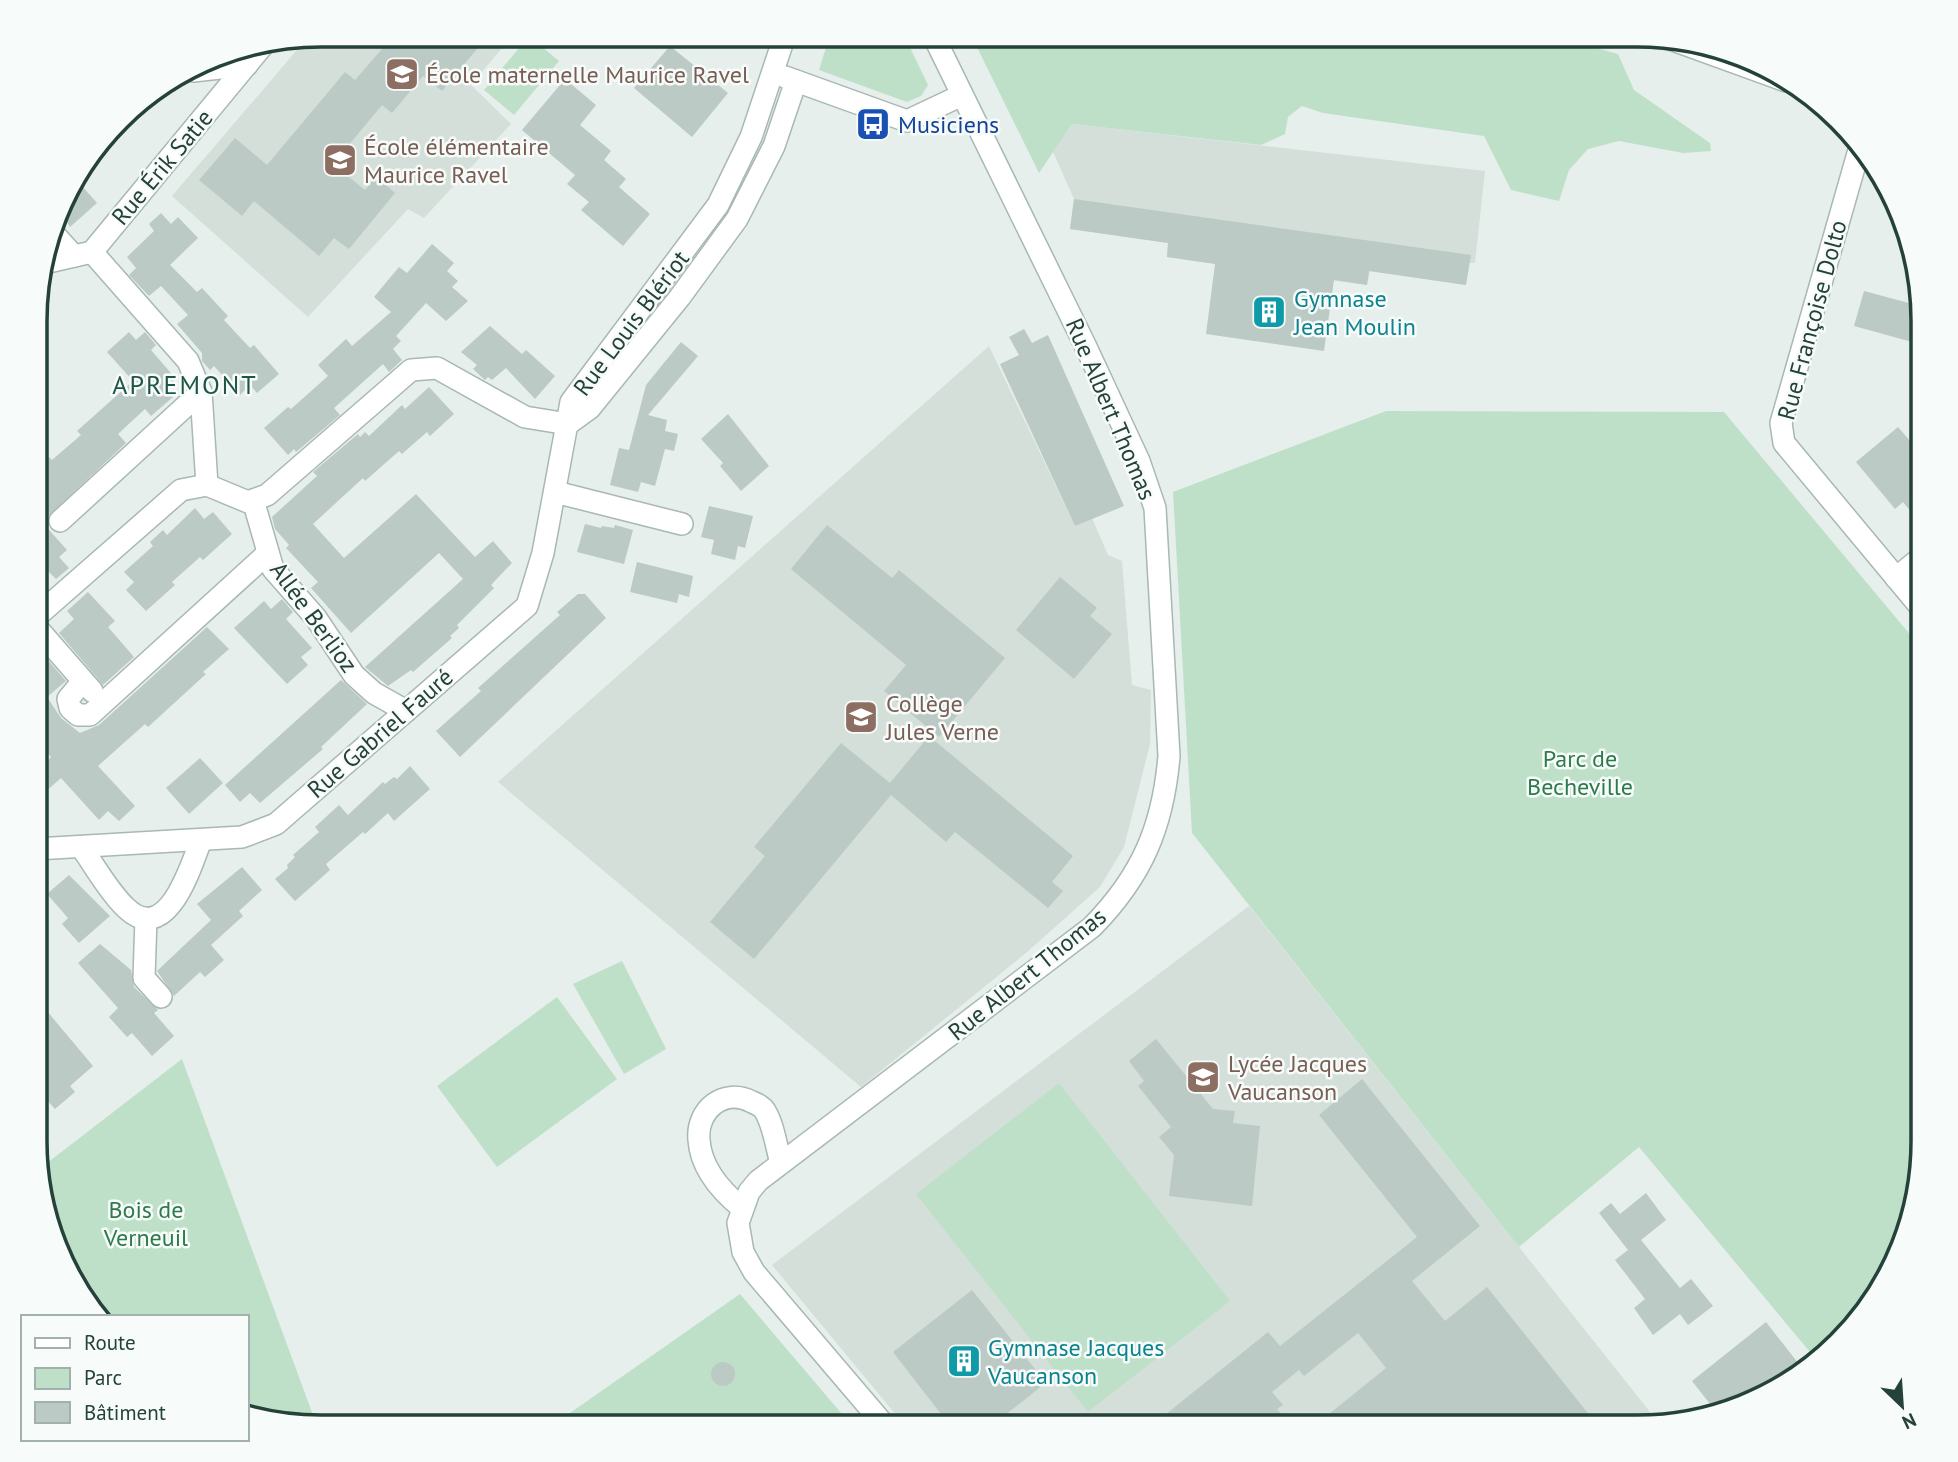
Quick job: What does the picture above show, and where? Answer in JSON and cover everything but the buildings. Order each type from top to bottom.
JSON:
[{"type":"street","name":"Rue Louis Blériot","points":[[568,424],[571,402],[718,205],[751,137],[781,47]]},
{"type":"street","name":"Rue Albert Thomas","points":[[742,1208],[758,1181],[1092,927],[1131,883],[1158,824],[1166,791],[1169,756],[1155,508],[1146,478],[1087,347],[939,47]]},
{"type":"street","name":"Rue Érik Satie","points":[[83,254],[254,56]]},
{"type":"street","points":[[215,69],[247,65]]},
{"type":"street","points":[[772,73],[907,121],[962,95]]},
{"type":"street","name":"Rue Louis Blériot","points":[[568,424],[590,408],[716,251],[737,219],[774,146],[796,81]]},
{"type":"street","name":"Rue Françoise Dolto","points":[[1857,158],[1781,423],[1784,443],[1911,596]]},
{"type":"street","points":[[60,238],[83,254],[188,361],[201,392],[207,485]]},
{"type":"street","points":[[55,261],[83,254]]},
{"type":"street","points":[[47,607],[181,490],[207,485],[248,502],[267,495],[411,370],[437,368],[525,417],[568,424]]},
{"type":"street","points":[[60,521],[201,392]]},
{"type":"street","name":"Rue Gabriel Fauré","points":[[47,848],[242,837],[276,824],[527,606],[543,553],[568,424]]},
{"type":"street","points":[[555,492],[682,524]]},
{"type":"street","name":"Allée Berlioz","points":[[253,500],[273,569],[316,618],[354,675],[374,693],[406,711]]},
{"type":"street","points":[[47,640],[103,702],[268,553]]},
{"type":"street","points":[[1896,578],[1911,566]]},
{"type":"street","points":[[81,846],[124,907],[137,917],[146,918],[168,908],[181,893],[201,840]]},
{"type":"street","points":[[146,918],[144,978],[161,997]]},
{"type":"street","points":[[781,1163],[772,1126],[763,1108],[744,1098],[727,1097],[711,1105],[702,1119],[699,1141],[713,1180],[742,1208],[738,1223],[739,1237],[754,1272],[876,1415]]},
{"type":"shaded area","name":"École élémentaire Maurice Ravel","points":[[503,47],[471,85],[511,124],[424,218],[408,209],[308,317],[172,196],[298,49]]},
{"type":"shaded area","points":[[1072,124],[1485,171],[1475,263],[1469,263],[1466,285],[1370,271],[1367,285],[1167,257],[1168,243],[1070,229],[1074,199],[1053,152]]},
{"type":"shaded area","name":"Collège Jules Verne","points":[[989,346],[1075,526],[1092,518],[1108,555],[1122,561],[1132,685],[1151,690],[1150,744],[1124,847],[1100,887],[1026,953],[861,1087],[498,782]]},
{"type":"shaded area","name":"Lycée Jacques Vaucanson","points":[[1249,906],[1652,1414],[896,1415],[772,1265]]},
{"type":"green space","points":[[520,47],[542,47],[559,61],[514,115],[484,90]]},
{"type":"green space","points":[[826,47],[910,47],[928,85],[921,96],[907,102],[819,70]]},
{"type":"green space","points":[[977,47],[1593,47],[1618,54],[1634,90],[1710,143],[1711,151],[1683,153],[1619,141],[1588,149],[1569,170],[1559,201],[1511,190],[1484,136],[1323,113],[1302,106],[1288,117],[1285,134],[1261,145],[1072,124],[1039,173]]},
{"type":"green space","name":"Parc de Becheville","points":[[1386,411],[1724,412],[1911,636],[1911,1141],[1908,1177],[1896,1229],[1883,1262],[1865,1293],[1843,1322],[1811,1353],[1639,1147],[1519,1247],[1192,833],[1173,492]]},
{"type":"green space","points":[[622,961],[666,1049],[624,1074],[573,984]]},
{"type":"green space","points":[[557,997],[617,1079],[497,1167],[437,1086]]},
{"type":"green space","name":"Bois de Verneuil","points":[[182,1059],[313,1415],[248,1404],[248,1315],[110,1315],[93,1293],[68,1246],[53,1195],[48,1162]]},
{"type":"green space","points":[[1059,1083],[1230,1301],[1088,1412],[916,1194]]},
{"type":"green space","points":[[740,1294],[843,1415],[567,1415]]},
{"type":"place","name":"École maternelle Maurice Ravel","points":[[402,74]]},
{"type":"place","name":"Musiciens","points":[[873,124]]},
{"type":"place","name":"École élémentaire Maurice Ravel","points":[[340,160]]},
{"type":"place","name":"Gymnase Jean Moulin","points":[[1269,312]]},
{"type":"place","name":"Collège Jules Verne","points":[[861,717]]},
{"type":"place","name":"Lycée Jacques Vaucanson","points":[[1203,1077]]},
{"type":"place","name":"Gymnase Jacques Vaucanson","points":[[964,1361]]},
{"type":"district","name":"APREMONT","points":[[185,384]]}]
